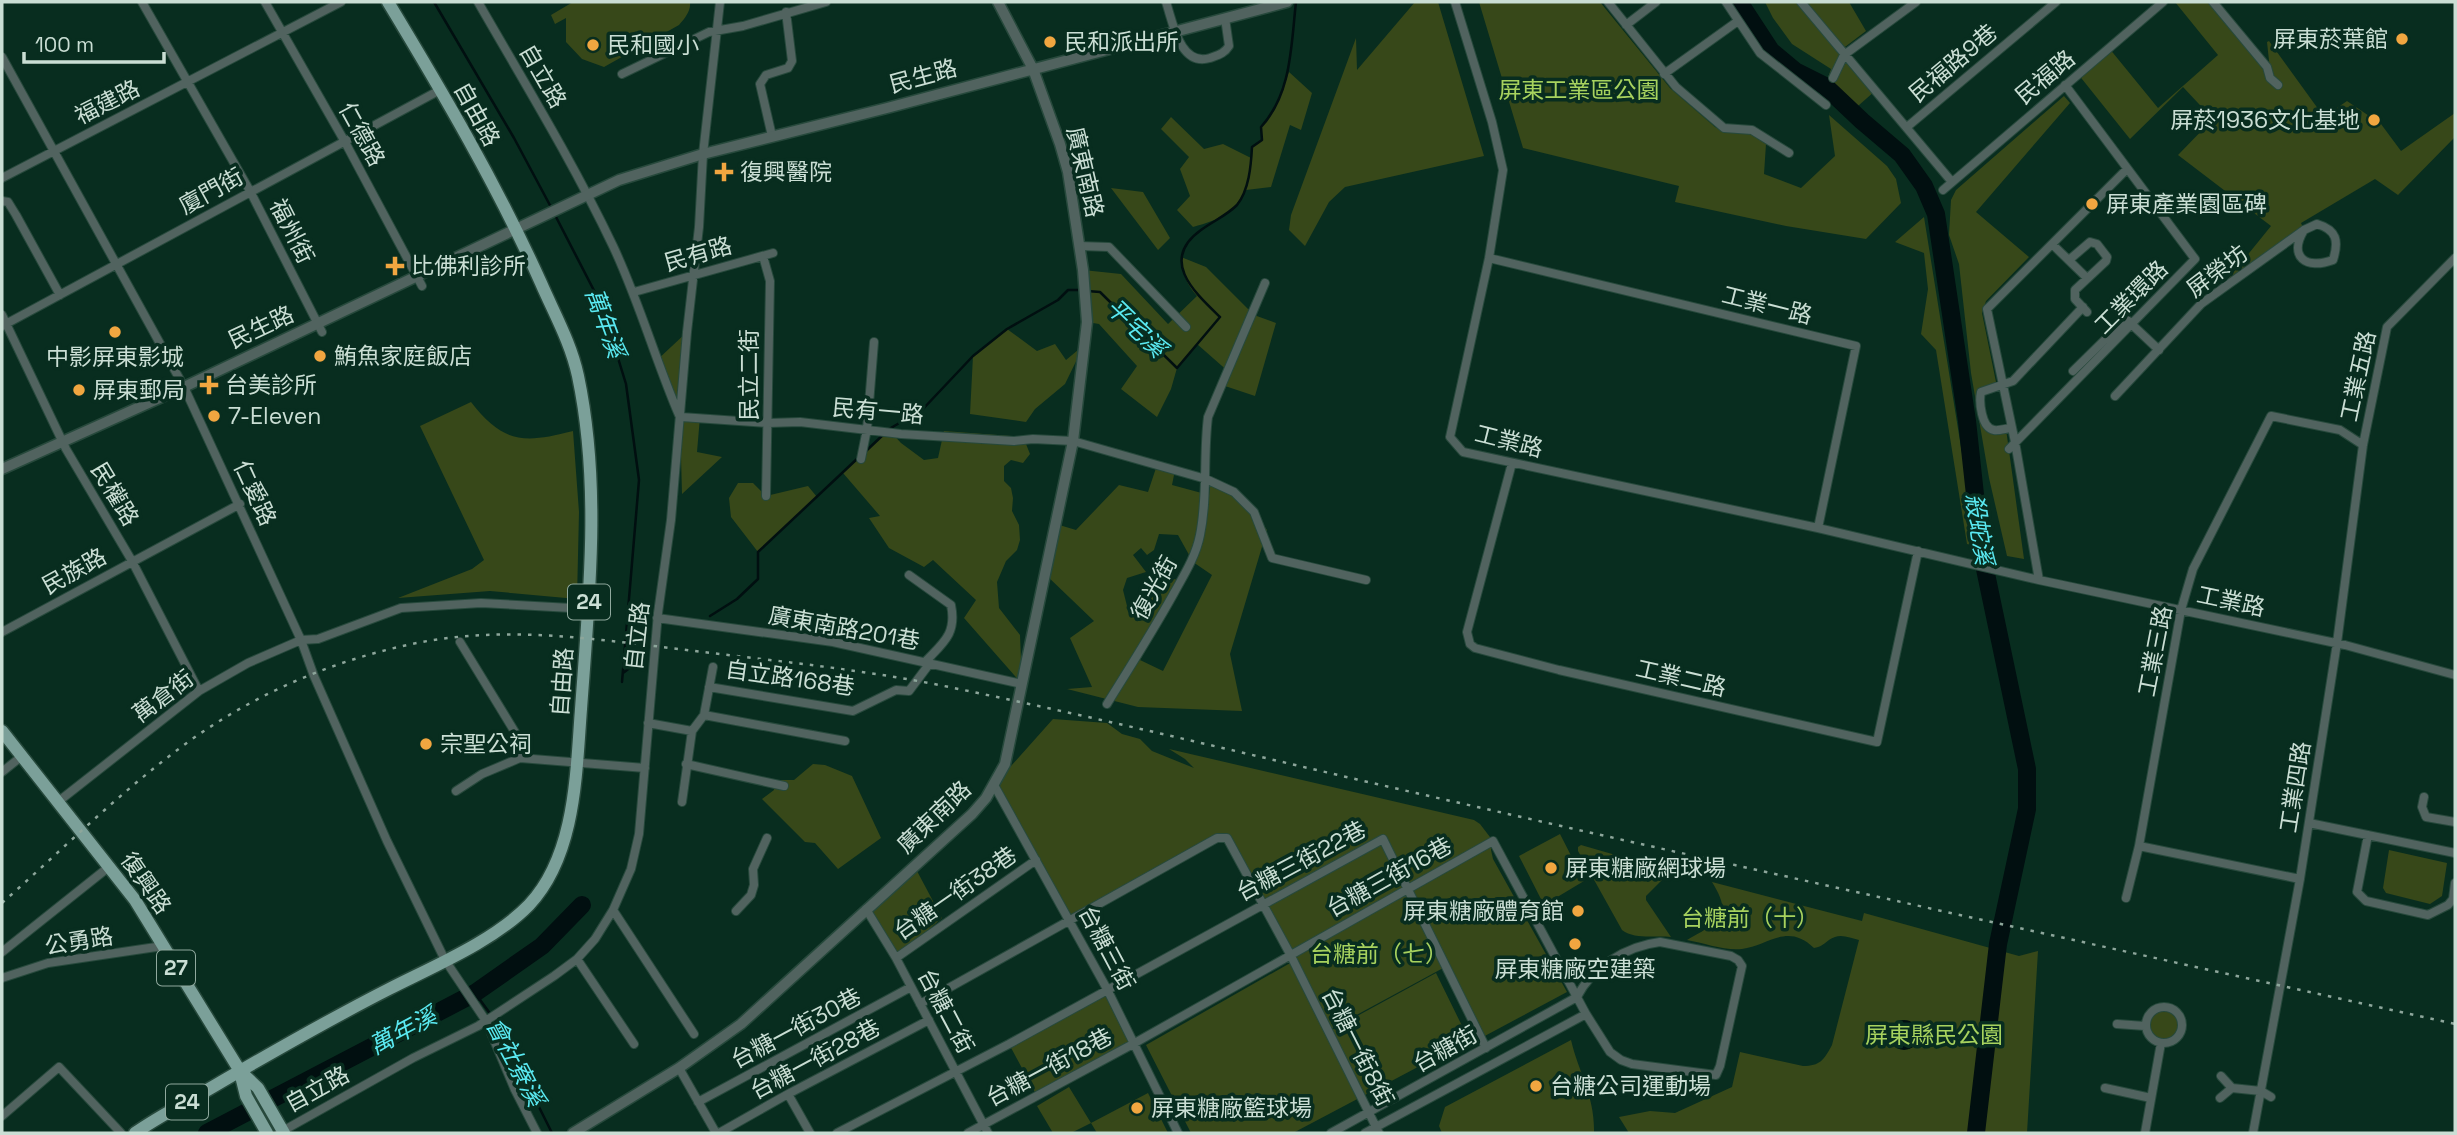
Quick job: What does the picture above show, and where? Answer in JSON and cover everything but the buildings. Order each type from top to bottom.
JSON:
[{"type":"main road","name":"自由路","points":[[135,1133],[240,1071],[445,960],[510,921],[529,905],[542,888],[565,844],[576,763],[589,609],[592,510],[579,380],[567,341],[516,228],[388,2]]},
{"type":"main road","name":"復興路","points":[[2,731],[141,908],[240,1071],[258,1088],[282,1132]]},
{"type":"main road","name":"復興路","points":[[240,1071],[246,1096],[267,1133]]},
{"type":"street","name":"福州街","points":[[142,2],[250,191],[320,328]]},
{"type":"street","name":"仁德路","points":[[265,2],[345,142],[420,282]]},
{"type":"street","name":"福建路","points":[[2,178],[341,2]]},
{"type":"street","name":"自立路","points":[[282,1132],[413,1058],[482,1023],[577,959],[595,939],[613,911],[631,869],[639,834],[657,618],[671,520],[681,417],[659,368],[634,292],[587,194],[478,2]]},
{"type":"street","points":[[681,417],[703,154],[720,2]]},
{"type":"street","points":[[622,74],[709,32],[825,2]]},
{"type":"street","name":"廣東南路","points":[[573,1133],[679,1068],[741,1024],[972,814],[1000,775],[1008,751],[1073,441],[1086,343],[1085,291],[1068,172],[1033,69],[998,2]]},
{"type":"street","points":[[1166,2],[1175,31],[1188,55],[1194,59],[1203,60],[1220,55],[1229,46],[1225,18]]},
{"type":"street","name":"民生路","points":[[2,469],[420,282],[516,228],[619,180],[703,154],[1286,2]]},
{"type":"street","name":"工業路","points":[[1455,2],[1492,122],[1503,170],[1489,258],[1450,437],[1463,452],[2337,643],[2455,675]]},
{"type":"street","points":[[1608,2],[1676,88],[1724,128],[1752,130],[1789,153]]},
{"type":"street","points":[[1626,25],[1656,2]]},
{"type":"street","points":[[1726,2],[1760,53],[1826,105]]},
{"type":"street","points":[[1801,2],[1952,182]]},
{"type":"street","points":[[1833,78],[1844,55],[1916,2]]},
{"type":"street","name":"民福路9巷","points":[[1907,127],[2056,2]]},
{"type":"street","name":"民福路","points":[[1943,190],[2163,2]]},
{"type":"street","points":[[2213,2],[2267,67],[2270,78],[2278,85]]},
{"type":"street","points":[[772,136],[760,85],[766,75],[788,68],[792,61],[786,12]]},
{"type":"street","points":[[1664,74],[1738,21]]},
{"type":"street","name":"仁愛路","points":[[2,57],[184,387],[301,639],[314,676],[387,841],[445,960],[482,1023],[537,1133]]},
{"type":"street","name":"工業環路","points":[[2012,445],[2195,260],[2065,85]]},
{"type":"street","name":"廈門街","points":[[4,325],[118,266],[250,191],[440,90]]},
{"type":"street","points":[[2039,580],[2012,445],[2012,428],[1987,309],[2127,169]]},
{"type":"street","points":[[2,201],[8,202],[60,295]]},
{"type":"street","points":[[2317,224],[2334,233],[2337,247],[2333,260],[2317,265],[2299,256],[2296,250],[2297,242],[2304,230],[2317,224]]},
{"type":"street","name":"屏榮坊","points":[[2115,396],[2201,304],[2304,230]]},
{"type":"street","points":[[2012,428],[1988,428],[1979,396],[1981,392],[2013,381],[2085,310],[2073,294],[2106,261],[2104,251],[2097,244],[2090,242],[2069,260]]},
{"type":"street","points":[[2052,244],[2087,278]]},
{"type":"street","points":[[1079,246],[1109,247],[1186,327]]},
{"type":"street","name":"民有路","points":[[634,292],[773,253]]},
{"type":"street","name":"民立二街","points":[[763,256],[769,281],[765,496]]},
{"type":"street","name":"工業一路","points":[[1489,258],[1856,346],[1818,528]]},
{"type":"street","name":"工業五路","points":[[2363,445],[2387,327],[2455,258]]},
{"type":"street","name":"復光街","points":[[1107,704],[1191,564],[1200,535],[1206,479],[1205,439],[1208,417],[1265,283]]},
{"type":"street","name":"民權路","points":[[2,315],[4,325],[62,442],[132,561],[198,691]]},
{"type":"street","points":[[2073,371],[2126,318],[2159,350]]},
{"type":"street","points":[[861,459],[867,429],[874,342]]},
{"type":"street","name":"工業三路","points":[[2126,898],[2139,846],[2181,610],[2193,569],[2271,416],[2340,430],[2363,445]]},
{"type":"street","name":"民有一路","points":[[681,417],[768,423],[800,422],[901,434],[1014,441],[1073,441]]},
{"type":"street","points":[[1073,441],[1206,479],[1234,492],[1254,512],[1272,558],[1366,580]]},
{"type":"street","name":"工業四路","points":[[2253,1133],[2309,823],[2337,643],[2363,445]]},
{"type":"street","name":"工業二路","points":[[1512,463],[1467,632],[1469,644],[1475,648],[1559,670],[1877,742],[1918,551]]},
{"type":"street","name":"民族路","points":[[2,632],[240,504]]},
{"type":"street","points":[[909,575],[951,605],[953,616],[950,635],[928,663]]},
{"type":"street","name":"萬倉街","points":[[59,801],[198,691],[248,663],[301,639],[318,639],[401,608],[481,603],[589,609]]},
{"type":"street","name":"廣東南路201巷","points":[[657,618],[833,642],[1022,684]]},
{"type":"street","points":[[460,642],[521,742],[520,758]]},
{"type":"street","name":"自立路168巷","points":[[709,687],[853,711],[896,690],[909,691],[928,663]]},
{"type":"street","points":[[682,802],[692,730],[704,715],[713,667]]},
{"type":"street","points":[[704,715],[845,741]]},
{"type":"street","points":[[648,723],[692,730]]},
{"type":"street","points":[[2,772],[22,756]]},
{"type":"street","points":[[456,791],[482,774],[520,758],[645,768]]},
{"type":"street","points":[[687,764],[784,786]]},
{"type":"street","name":"台糖三街","points":[[994,785],[1107,989],[1178,1133]]},
{"type":"street","points":[[2424,797],[2422,807],[2426,817],[2455,822]]},
{"type":"street","points":[[2309,823],[2455,853]]},
{"type":"street","points":[[2368,835],[2357,892],[2366,901],[2428,915],[2448,905],[2453,899],[2455,883]]},
{"type":"street","points":[[736,911],[751,895],[754,885],[753,869],[767,838]]},
{"type":"street","name":"台糖一街8街","points":[[1070,920],[1217,838],[1227,838],[1290,954],[1378,1130]]},
{"type":"street","name":"台糖三街22巷","points":[[837,1133],[1383,839],[1486,1048]]},
{"type":"street","name":"台糖三街16巷","points":[[1133,1044],[1493,841],[1586,1014]]},
{"type":"street","points":[[2139,846],[2300,879]]},
{"type":"street","name":"台糖一街38巷","points":[[896,958],[1036,860]]},
{"type":"street","name":"公勇路","points":[[2,952],[110,866]]},
{"type":"street","name":"台糖二街","points":[[866,909],[896,958],[986,1129]]},
{"type":"street","points":[[613,911],[694,1034]]},
{"type":"street","points":[[920,1004],[1070,920]]},
{"type":"street","points":[[1577,997],[1583,984],[1593,974],[1627,952],[1648,943],[1660,942],[1731,956],[1742,966],[1716,1074],[1621,1060],[1610,1052],[1586,1014]]},
{"type":"street","name":"公勇路","points":[[2,978],[48,963],[163,946]]},
{"type":"street","points":[[577,959],[634,1044]]},
{"type":"street","name":"台糖一街30巷","points":[[698,1102],[911,987]]},
{"type":"street","name":"台糖街","points":[[1331,1133],[1577,997]]},
{"type":"street","points":[[2165,1007],[2176,1012],[2182,1023],[2180,1035],[2171,1042],[2161,1043],[2150,1037],[2145,1026],[2153,1010],[2165,1007]]},
{"type":"street","name":"台糖街","points":[[1365,1133],[1378,1130],[1586,1014]]},
{"type":"street","name":"台糖一街28巷","points":[[718,1133],[929,1020]]},
{"type":"street","points":[[2117,1024],[2145,1026]]},
{"type":"street","points":[[2145,1133],[2161,1043]]},
{"type":"street","name":"台糖一街18巷","points":[[968,1133],[986,1129],[1133,1044]]},
{"type":"street","points":[[2,1116],[59,1067],[121,1133]]},
{"type":"street","points":[[679,1068],[718,1133]]},
{"type":"street","points":[[2221,1076],[2232,1088],[2261,1091],[2271,1097]]},
{"type":"street","points":[[2105,1088],[2151,1098]]},
{"type":"street","points":[[2220,1098],[2232,1088]]},
{"type":"street","points":[[788,1094],[810,1133]]},
{"type":"green space","points":[[573,2],[690,2],[690,5],[679,25],[604,67],[582,59],[566,42],[566,18],[555,24],[551,15]]},
{"type":"green space","name":"屏東工業區公園","points":[[1415,2],[1438,2],[1484,156],[1345,187],[1329,202],[1305,246],[1289,230],[1291,215],[1356,38],[1357,70]]},
{"type":"green space","name":"屏東工業區公園","points":[[1479,2],[1600,2],[1670,88],[1715,127],[1725,132],[1749,133],[1766,144],[1764,174],[1801,188],[1835,156],[1829,115],[1887,166],[1896,179],[1901,203],[1866,239],[1786,226],[1675,202],[1679,186],[1523,148]]},
{"type":"green space","points":[[1765,2],[1849,2],[1866,31],[1841,50],[1875,91],[1850,113],[1825,94],[1831,69],[1792,44]]},
{"type":"green space","points":[[2175,2],[2213,2],[2270,70],[2269,41],[2324,117],[2347,101],[2381,124],[2401,151],[2455,113],[2455,137],[2398,195],[2375,179],[2301,223],[2304,230],[2220,289],[2271,226],[2178,155],[2213,119],[2183,87],[2130,139],[2078,74],[2109,48],[2158,108],[2218,55]]},
{"type":"green space","points":[[1289,72],[1312,93],[1301,130],[1290,125],[1271,187],[1246,190],[1224,215],[1193,227],[1177,210],[1190,196],[1180,169],[1189,157],[1161,129],[1171,117],[1204,149],[1223,144],[1251,158],[1252,147],[1262,140],[1261,127],[1274,111]]},
{"type":"green space","points":[[2064,96],[2070,103],[1976,212],[2029,257],[1986,301],[1982,313],[1997,387],[1981,392],[1988,428],[2006,429],[2024,559],[2007,556],[1989,478],[1971,373],[1959,264],[1949,235],[1951,200],[1956,190]]},
{"type":"green space","points":[[1111,188],[1143,192],[1170,238],[1158,250]]},
{"type":"green space","points":[[1924,217],[1977,547],[1967,544],[1936,350],[1921,334],[1928,289],[1924,253],[1895,242]]},
{"type":"green space","points":[[1181,257],[1206,267],[1254,315],[1276,323],[1255,396],[1225,386],[1230,373],[1197,344],[1177,368],[1171,389],[1157,417],[1121,389],[1137,366],[1099,324],[1087,322],[1083,270],[1121,274],[1168,324],[1197,296],[1185,278]]},
{"type":"green space","points":[[1007,329],[1037,351],[1055,344],[1066,360],[1084,345],[1065,384],[1035,409],[1026,422],[970,414],[973,356]]},
{"type":"green space","points":[[687,332],[681,417],[700,417],[697,452],[722,457],[682,494],[680,420],[656,361]]},
{"type":"green space","points":[[471,402],[493,426],[515,437],[540,438],[573,431],[579,512],[577,599],[490,591],[398,598],[472,569],[484,560],[420,426]]},
{"type":"green space","points":[[888,429],[901,443],[924,460],[938,458],[944,431],[1026,437],[1030,454],[1023,463],[1011,460],[1004,466],[1004,481],[1011,488],[1012,511],[1019,525],[1020,540],[1017,550],[1006,561],[997,582],[999,608],[1020,635],[1022,684],[964,618],[976,600],[933,560],[924,567],[889,548],[869,518],[880,516],[843,473]]},
{"type":"green space","points":[[1157,465],[1175,470],[1172,485],[1209,495],[1211,480],[1242,502],[1267,530],[1230,654],[1242,711],[1138,707],[1067,689],[1092,687],[1070,638],[1094,621],[1045,574],[1056,524],[1076,530],[1119,485],[1148,492]],"holes":[[[1159,534],[1178,535],[1193,562],[1212,575],[1163,671],[1140,660],[1184,580],[1171,579],[1140,588],[1138,606],[1127,606],[1123,590],[1127,578],[1146,572],[1133,555],[1141,548],[1147,555],[1154,550]]]},
{"type":"green space","points":[[738,483],[753,483],[766,496],[808,486],[817,497],[758,552],[731,517],[729,498]]},
{"type":"green space","name":"台糖前（七）","points":[[1053,719],[1107,723],[1122,734],[1140,739],[1152,751],[1194,768],[1169,749],[1474,820],[1493,841],[1493,859],[1567,992],[1481,1038],[1445,967],[1327,1031],[1227,838],[1217,838],[1070,920],[994,785]]},
{"type":"green space","points":[[813,764],[825,765],[852,776],[881,838],[838,869],[815,843],[805,842],[762,799],[774,790],[772,780],[794,780]]},
{"type":"green space","name":"屏東糖廠網球場","points":[[1560,834],[1584,881],[1544,905],[1519,856]]},
{"type":"green space","points":[[1581,845],[1671,871],[1646,896],[1646,900],[1671,937],[1639,936],[1622,930],[1578,851]]},
{"type":"green space","points":[[2389,850],[2447,863],[2442,896],[2430,904],[2386,893],[2383,888]]},
{"type":"green space","points":[[917,871],[942,918],[896,958],[866,909]]},
{"type":"green space","name":"屏東縣民公園","points":[[1712,882],[1862,921],[1864,913],[2019,956],[2038,951],[2027,1133],[1629,1133],[1619,1117],[1650,1111],[1675,1113],[1732,1087],[1740,1052],[1809,1066],[1821,1061],[1832,1045],[1859,940],[1838,936],[1814,948],[1804,940],[1786,936],[1735,949],[1687,940],[1714,923],[1722,912],[1719,894]]},
{"type":"green space","points":[[1292,962],[1326,1033],[1436,973],[1469,1040],[1293,1133],[1191,1133],[1146,1045]]},
{"type":"green space","points":[[1107,989],[1133,1044],[1037,1096],[1009,1044]]},
{"type":"green space","points":[[2164,1007],[2177,1012],[2182,1025],[2177,1038],[2164,1043],[2151,1038],[2146,1025],[2151,1012]]},
{"type":"green space","name":"台糖公司運動場","points":[[1571,1040],[1592,1108],[1594,1133],[1442,1133],[1439,1126],[1445,1107]]},
{"type":"green space","points":[[1069,1087],[1091,1123],[1071,1133],[1053,1133],[1037,1106]]},
{"type":"green space","name":"屏東糖廠籃球場","points":[[1148,1093],[1168,1133],[1097,1133],[1091,1123]]},
{"type":"shaded area","points":[[1904,1020],[1915,1024],[1919,1035],[1915,1046],[1904,1050],[1893,1046],[1889,1035],[1893,1024]]},
{"type":"waterway","name":"萬年溪","points":[[434,2],[514,138],[552,209]]},
{"type":"waterway","name":"平宅溪","points":[[1087,291],[1100,292],[1177,368],[1220,317],[1191,286],[1182,264],[1183,253],[1189,241],[1237,205],[1241,199],[1247,185],[1252,147],[1262,140],[1261,127],[1271,114],[1284,84],[1291,51],[1296,2]]},
{"type":"waterway","name":"殺蛇溪","points":[[1739,2],[1771,51],[1795,71],[1825,86],[1902,155],[1924,186],[1936,214],[1967,421],[1981,550],[2027,769],[2027,809],[1998,944],[1976,1133]]},
{"type":"waterway","name":"萬年溪","points":[[555,215],[602,306],[626,384],[639,480],[622,682]]},
{"type":"waterway","name":"平宅溪","points":[[889,429],[922,410],[973,356],[1007,329],[1058,300],[1068,290],[1081,290]]},
{"type":"waterway","name":"平宅溪","points":[[866,451],[884,434]]},
{"type":"waterway","name":"平宅溪","points":[[710,616],[737,599],[758,579],[758,552],[858,458]]},
{"type":"waterway","name":"平宅溪","points":[[623,673],[643,658]]},
{"type":"waterway","name":"萬年溪","points":[[207,1133],[475,993],[542,946],[582,905]]},
{"type":"waterway","name":"會社寮溪","points":[[475,993],[497,1023],[552,1133]]},
{"type":"railway","points":[[2,903],[164,760],[214,725],[267,694],[323,670],[412,644],[482,635],[554,636],[817,666],[939,685],[1649,846],[2455,1024]]},
{"type":"place","name":"屏東菸葉館","points":[[2402,39]]},
{"type":"place","name":"民和派出所","points":[[1050,42]]},
{"type":"place","name":"民和國小","points":[[593,45]]},
{"type":"place","name":"屏菸1936文化基地","points":[[2374,120]]},
{"type":"place","name":"復興醫院","points":[[724,172]]},
{"type":"place","name":"屏東產業園區碑","points":[[2092,204]]},
{"type":"place","name":"比佛利診所","points":[[395,266]]},
{"type":"place","name":"中影屏東影城","points":[[115,332]]},
{"type":"place","name":"鮪魚家庭飯店","points":[[320,356]]},
{"type":"place","name":"台美診所","points":[[209,385]]},
{"type":"place","name":"屏東郵局","points":[[79,390]]},
{"type":"place","name":"7-Eleven","points":[[214,416]]},
{"type":"place","name":"宗聖公祠","points":[[426,744]]},
{"type":"place","name":"屏東糖廠網球場","points":[[1551,868]]},
{"type":"place","name":"屏東糖廠體育館","points":[[1578,911]]},
{"type":"place","name":"屏東糖廠空建築","points":[[1575,944]]},
{"type":"place","name":"台糖公司運動場","points":[[1536,1086]]},
{"type":"place","name":"屏東糖廠籃球場","points":[[1137,1108]]},
{"type":"park label","name":"台糖前（十）","points":[[1750,918]]}]
